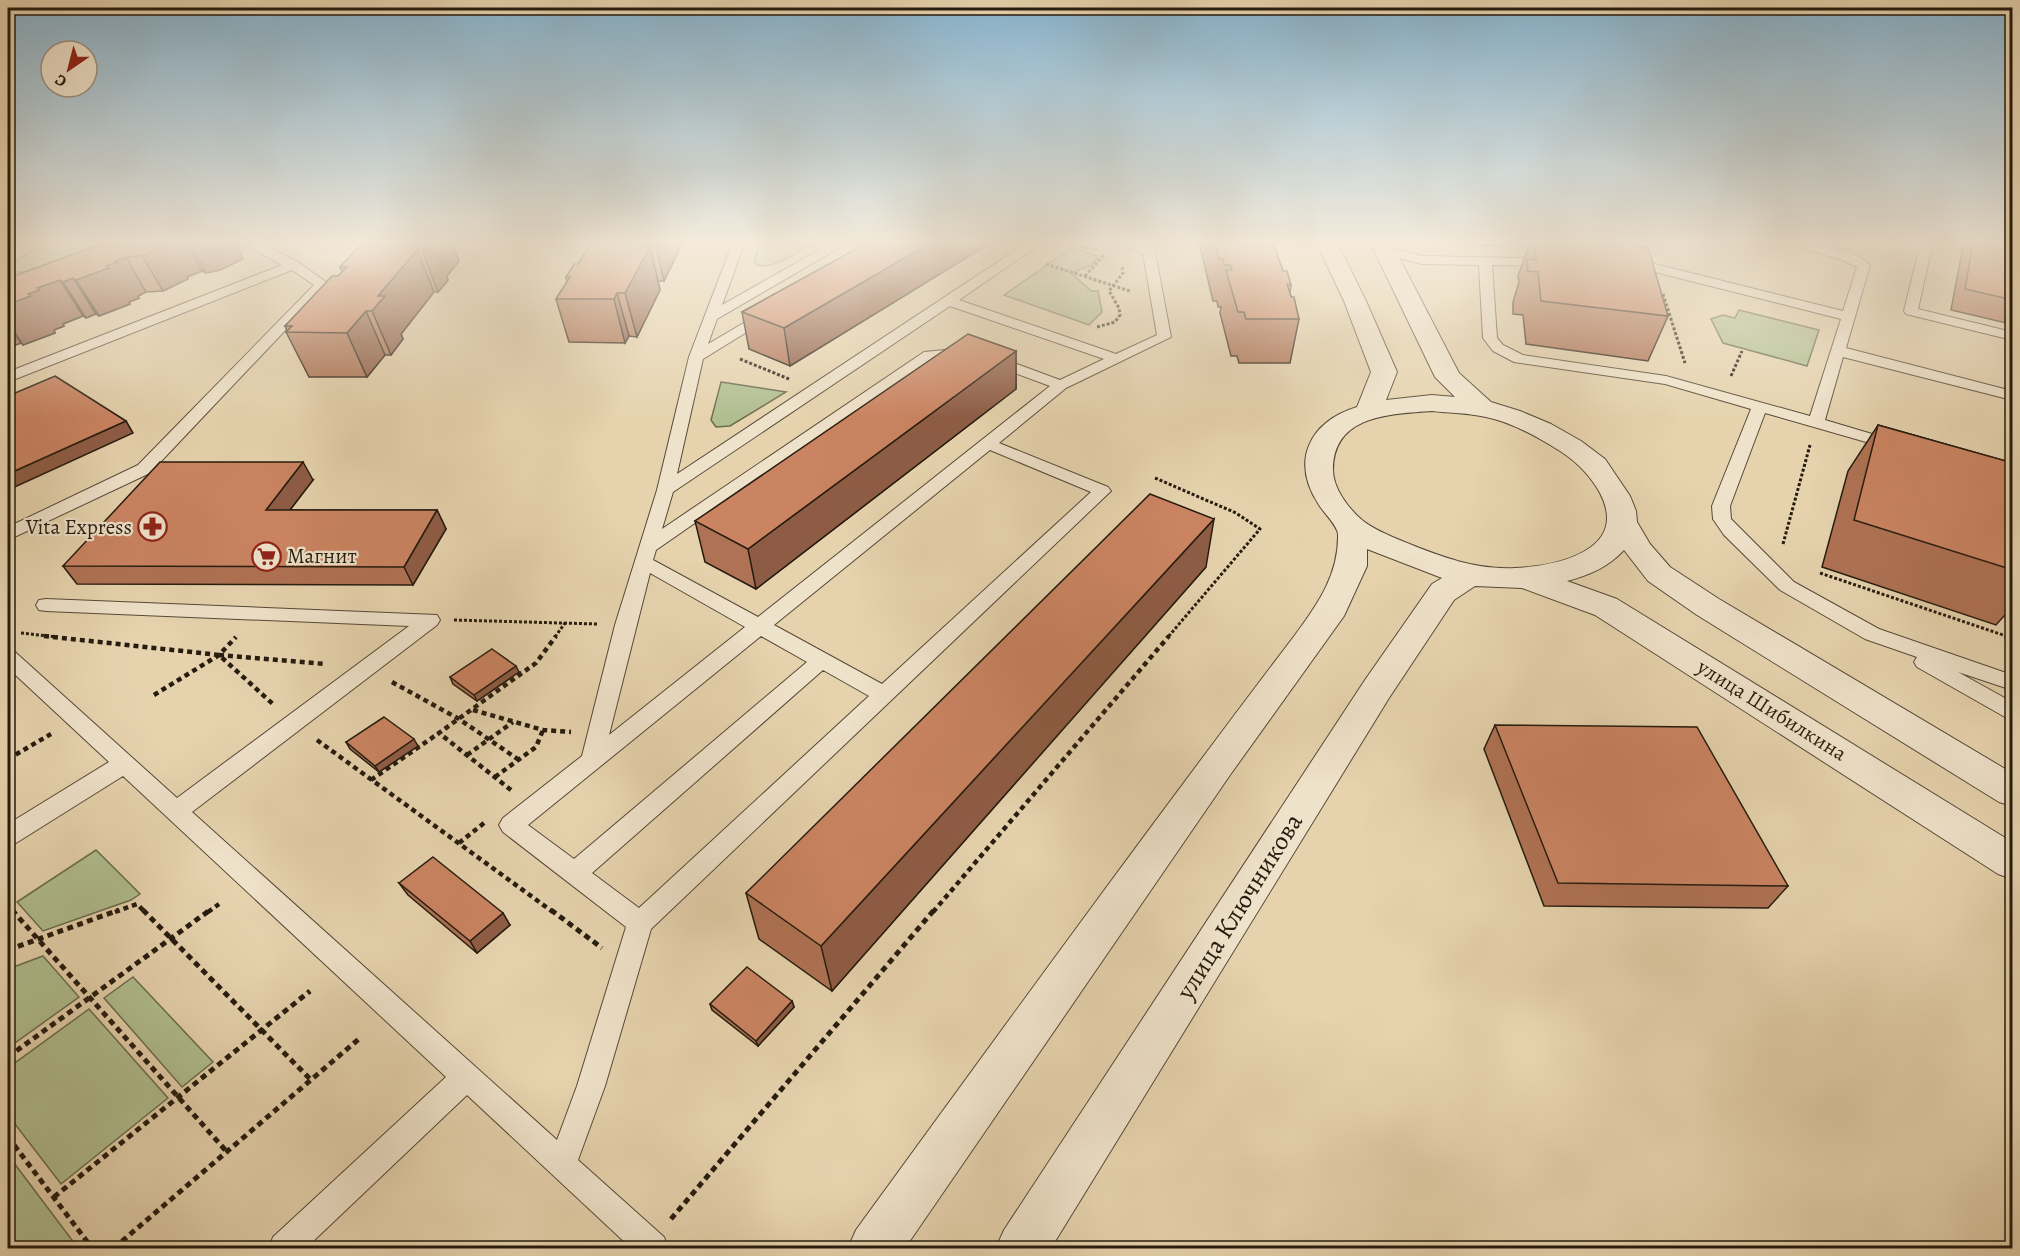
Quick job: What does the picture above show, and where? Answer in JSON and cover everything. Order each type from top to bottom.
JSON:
[{"type":"street","points":[[1354,301],[1384,372],[1369,410]]},
{"type":"street","points":[[1409,301],[1448,377],[1483,409]]},
{"type":"street","points":[[1432,403],[1483,409],[1523,422],[1566,443],[1594,465],[1613,489],[1622,512],[1622,522],[1617,536],[1608,550],[1589,564],[1561,573],[1522,577],[1470,575],[1419,559],[1353,529],[1320,484],[1316,460],[1325,440],[1340,423],[1369,410],[1432,403]]},
{"type":"street","points":[[1622,522],[1639,550],[1659,574],[1718,613],[2013,791]]},
{"type":"street","points":[[874,1248],[1217,765],[1333,608],[1351,566],[1353,529]]},
{"type":"street","name":"улица Ключникова","points":[[1022,1248],[1377,689],[1443,592],[1470,575]]},
{"type":"street","name":"улица Шибилкина","points":[[1522,577],[1564,590],[1606,608],[2013,862]]},
{"type":"lane","points":[[8,377],[202,301]]},
{"type":"lane","points":[[8,534],[144,469],[306,301]]},
{"type":"lane","points":[[592,760],[625,625],[665,490],[696,357],[717,301]]},
{"type":"lane","points":[[711,317],[740,301]]},
{"type":"lane","points":[[665,490],[949,301],[1117,359]]},
{"type":"lane","points":[[640,923],[511,825],[1061,385],[1164,337],[1158,301]]},
{"type":"lane","points":[[1488,301],[1490,338],[1492,343],[1508,354],[1531,362],[1666,380],[1903,448]]},
{"type":"lane","points":[[1784,301],[1850,317]]},
{"type":"lane","points":[[1816,423],[1854,301]]},
{"type":"lane","points":[[1914,301],[1911,312],[2013,336]]},
{"type":"lane","points":[[696,357],[779,309]]},
{"type":"lane","points":[[1839,351],[2013,396]]},
{"type":"lane","points":[[645,555],[929,355],[953,352],[973,353],[1061,385]]},
{"type":"lane","points":[[1760,407],[1721,506],[1720,513],[1723,522],[1786,586],[2013,711]]},
{"type":"lane","points":[[562,1165],[591,1086],[640,923],[1102,491],[988,444]]},
{"type":"lane","points":[[645,555],[760,627],[884,695]]},
{"type":"lane","points":[[46,605],[430,620]]},
{"type":"lane","points":[[176,811],[430,620]]},
{"type":"lane","points":[[1872,634],[2013,683]]},
{"type":"lane","points":[[11,645],[75,719],[651,1246]]},
{"type":"lane","points":[[574,874],[821,661]]},
{"type":"lane","points":[[8,836],[124,764]]},
{"type":"lane","points":[[284,1248],[466,1077]]},
{"type":"path","points":[[1091,328],[1110,324],[1120,315],[1120,309],[1114,301]]},
{"type":"path","points":[[1665,301],[1685,364]]},
{"type":"path","points":[[1731,377],[1742,351]]},
{"type":"path","points":[[733,356],[793,381]]},
{"type":"path","points":[[1782,547],[1810,445]]},
{"type":"path","points":[[651,1246],[1260,529],[1236,513],[1155,478]]},
{"type":"path","points":[[1818,572],[2013,638]]},
{"type":"path","points":[[430,620],[625,625]]},
{"type":"path","points":[[371,780],[536,663],[565,623]]},
{"type":"path","points":[[11,645],[219,655],[366,668],[459,719],[519,760]]},
{"type":"path","points":[[154,695],[219,655]]},
{"type":"path","points":[[219,655],[293,723],[627,966]]},
{"type":"path","points":[[472,709],[543,730],[580,732]]},
{"type":"path","points":[[8,759],[75,719]]},
{"type":"path","points":[[467,755],[514,721]]},
{"type":"path","points":[[495,777],[536,747],[543,730]]},
{"type":"path","points":[[440,733],[518,796]]},
{"type":"path","points":[[459,843],[493,816]]},
{"type":"path","points":[[8,950],[137,904],[311,1080]]},
{"type":"path","points":[[8,1057],[219,904]]},
{"type":"path","points":[[8,906],[227,1152]]},
{"type":"path","points":[[54,1197],[310,991]]},
{"type":"path","points":[[114,1248],[360,1038]]},
{"type":"path","points":[[8,1137],[92,1248]]},
{"type":"green space","points":[[1020,301],[1100,301],[1102,312],[1089,325]]},
{"type":"green space","points":[[1739,310],[1819,330],[1807,366],[1723,343],[1711,319],[1723,315],[1735,318]]},
{"type":"green space","points":[[721,382],[786,392],[730,426],[716,427],[711,420]]},
{"type":"green space","points":[[96,850],[140,894],[131,900],[43,931],[17,902]]},
{"type":"green space","points":[[43,956],[79,997],[8,1048],[8,969]]},
{"type":"green space","points":[[133,977],[213,1062],[182,1087],[104,998]]},
{"type":"green space","points":[[89,1009],[168,1098],[61,1184],[8,1115],[8,1068]]},
{"type":"green space","points":[[8,1155],[78,1248],[8,1248]]},
{"type":"building","points":[[309,301],[381,301],[372,311],[366,311],[347,333],[286,332],[292,326],[285,326]]},
{"type":"building","points":[[763,301],[831,301],[784,328],[742,312]]},
{"type":"building","points":[[1235,301],[1295,301],[1299,319],[1246,319],[1244,312],[1238,312]]},
{"type":"building","points":[[1541,301],[1664,301],[1668,316]]},
{"type":"building","points":[[968,334],[1016,351],[748,549],[695,521]]},
{"type":"building","points":[[55,376],[126,421],[8,474],[8,396]]},
{"type":"building","points":[[1878,425],[2013,463],[2013,570],[1854,520]]},
{"type":"building","name":"Магнит","points":[[160,462],[303,462],[266,510],[437,510],[404,567],[63,566]]},
{"type":"building","points":[[1150,494],[1214,519],[821,946],[746,893]]},
{"type":"building","points":[[492,649],[516,666],[474,695],[450,677]]},
{"type":"building","points":[[384,717],[414,739],[375,766],[346,742]]},
{"type":"building","points":[[1495,725],[1697,727],[1788,886],[1558,883]]},
{"type":"building","points":[[433,857],[503,913],[470,941],[399,883]]},
{"type":"building","points":[[747,967],[792,1001],[756,1041],[710,1004]]},
{"type":"place","name":"Vita Express","points":[[153,527]]},
{"type":"place","name":"Магнит","points":[[266,556]]}]
